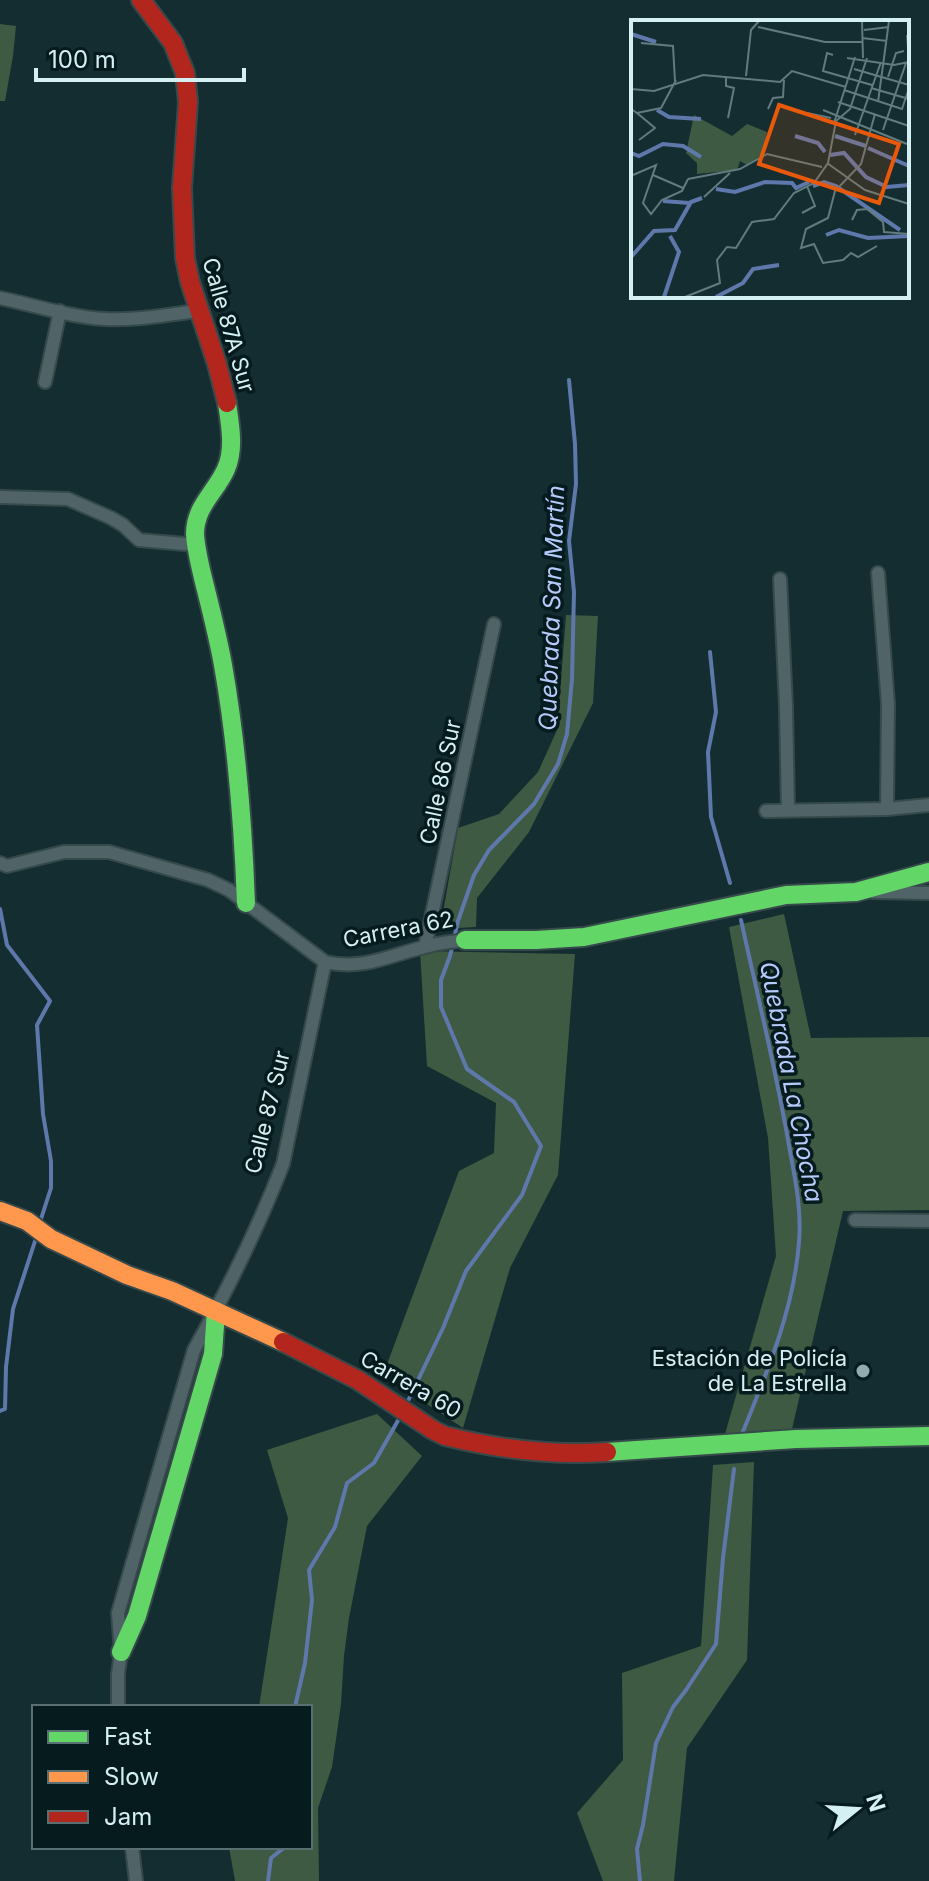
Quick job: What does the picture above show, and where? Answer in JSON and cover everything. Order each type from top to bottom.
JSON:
[{"type":"street","name":"Calle 87A Sur","points":[[141,0],[171,40],[186,78],[181,191],[184,252],[189,281],[219,370],[231,430],[227,470],[200,509],[195,525],[196,545],[223,663],[237,754],[246,903]]},
{"type":"street","points":[[0,298],[84,317],[122,320],[199,311]]},
{"type":"street","points":[[45,382],[60,311]]},
{"type":"street","points":[[0,497],[68,499],[111,518],[139,540],[196,545]]},
{"type":"street","points":[[878,573],[888,704],[887,809]]},
{"type":"street","points":[[780,579],[788,810]]},
{"type":"street","name":"Calle 86 Sur","points":[[425,947],[494,624]]},
{"type":"street","points":[[766,811],[887,809],[929,805]]},
{"type":"street","name":"Carrera 62","points":[[0,863],[7,866],[64,852],[109,852],[208,880],[229,890],[325,962],[352,966],[465,940],[584,937],[775,897],[814,893],[929,893]]},
{"type":"street","points":[[856,892],[929,872]]},
{"type":"street","name":"Calle 87 Sur","points":[[118,1705],[121,1652],[137,1616],[213,1354],[216,1311],[283,1164],[325,962]]},
{"type":"street","name":"Carrera 60","points":[[0,1211],[127,1275],[172,1291],[321,1360],[445,1436],[530,1451],[580,1454],[796,1439],[929,1436]]},
{"type":"street","points":[[855,1220],[929,1221]]},
{"type":"street","points":[[132,1849],[136,1881]]},
{"type":"green space","points":[[0,24],[16,26],[5,101],[0,101]]},
{"type":"green space","points":[[566,615],[598,616],[593,703],[529,832],[477,898],[476,927],[440,929],[458,828],[499,814],[538,772],[557,730]]},
{"type":"green space","points":[[784,914],[811,1038],[929,1037],[929,1210],[843,1211],[792,1429],[725,1434],[776,1256],[768,1138],[729,927]]},
{"type":"green space","points":[[420,951],[575,954],[558,1175],[510,1268],[463,1428],[383,1375],[459,1171],[494,1153],[496,1103],[427,1066]]},
{"type":"green space","points":[[377,1414],[422,1456],[367,1526],[349,1618],[332,1767],[318,1808],[319,1881],[235,1881],[229,1849],[312,1849],[312,1705],[259,1705],[288,1518],[267,1450]]},
{"type":"green space","points":[[754,1462],[747,1660],[687,1748],[674,1881],[603,1881],[577,1813],[623,1760],[622,1673],[701,1646],[713,1465]]},
{"type":"waterway","name":"Quebrada San Martín","points":[[406,1405],[466,1271],[522,1195],[541,1146],[514,1102],[467,1069],[441,1007],[441,980],[474,875],[489,850],[534,804],[558,764],[567,734],[574,592],[569,541],[576,484],[569,380]]},
{"type":"waterway","name":"Quebrada La Chocha","points":[[710,652],[716,712],[708,752],[711,817],[730,883]]},
{"type":"waterway","points":[[0,909],[7,945],[50,1001],[37,1025],[43,1114],[51,1161],[51,1188],[40,1222]]},
{"type":"waterway","name":"Quebrada La Chocha","points":[[741,920],[783,1112],[797,1191],[800,1229],[792,1292],[770,1364],[742,1434]]},
{"type":"waterway","points":[[0,1411],[5,1409],[13,1309],[37,1235]]},
{"type":"waterway","name":"Quebrada San Martín","points":[[295,1705],[305,1663],[312,1600],[309,1570],[335,1527],[347,1483],[374,1463],[400,1417]]},
{"type":"waterway","name":"Quebrada La Chocha","points":[[640,1881],[637,1849],[656,1743],[673,1707],[716,1644],[734,1469]]},
{"type":"waterway","name":"Quebrada San Martín","points":[[268,1881],[271,1858],[282,1849]]},
{"type":"traffic: fast","points":[[227,403],[231,436],[229,461],[198,515],[195,534],[232,724],[246,903]]},
{"type":"traffic: fast","points":[[465,940],[584,937],[786,895],[856,892],[929,872]]},
{"type":"traffic: fast","points":[[121,1652],[137,1616],[213,1354],[216,1311]]},
{"type":"traffic: fast","points":[[607,1452],[796,1439],[929,1436]]},
{"type":"traffic: slow","points":[[0,1211],[27,1221],[51,1239],[127,1275],[172,1291],[283,1342]]},
{"type":"traffic: jam","points":[[141,0],[173,43],[185,73],[188,102],[182,188],[185,258],[227,403]]},
{"type":"traffic: jam","points":[[283,1342],[358,1380],[445,1436],[526,1450],[607,1452]]},
{"type":"place","name":"Estación de Policía de La Estrella","points":[[863,1371]]}]
